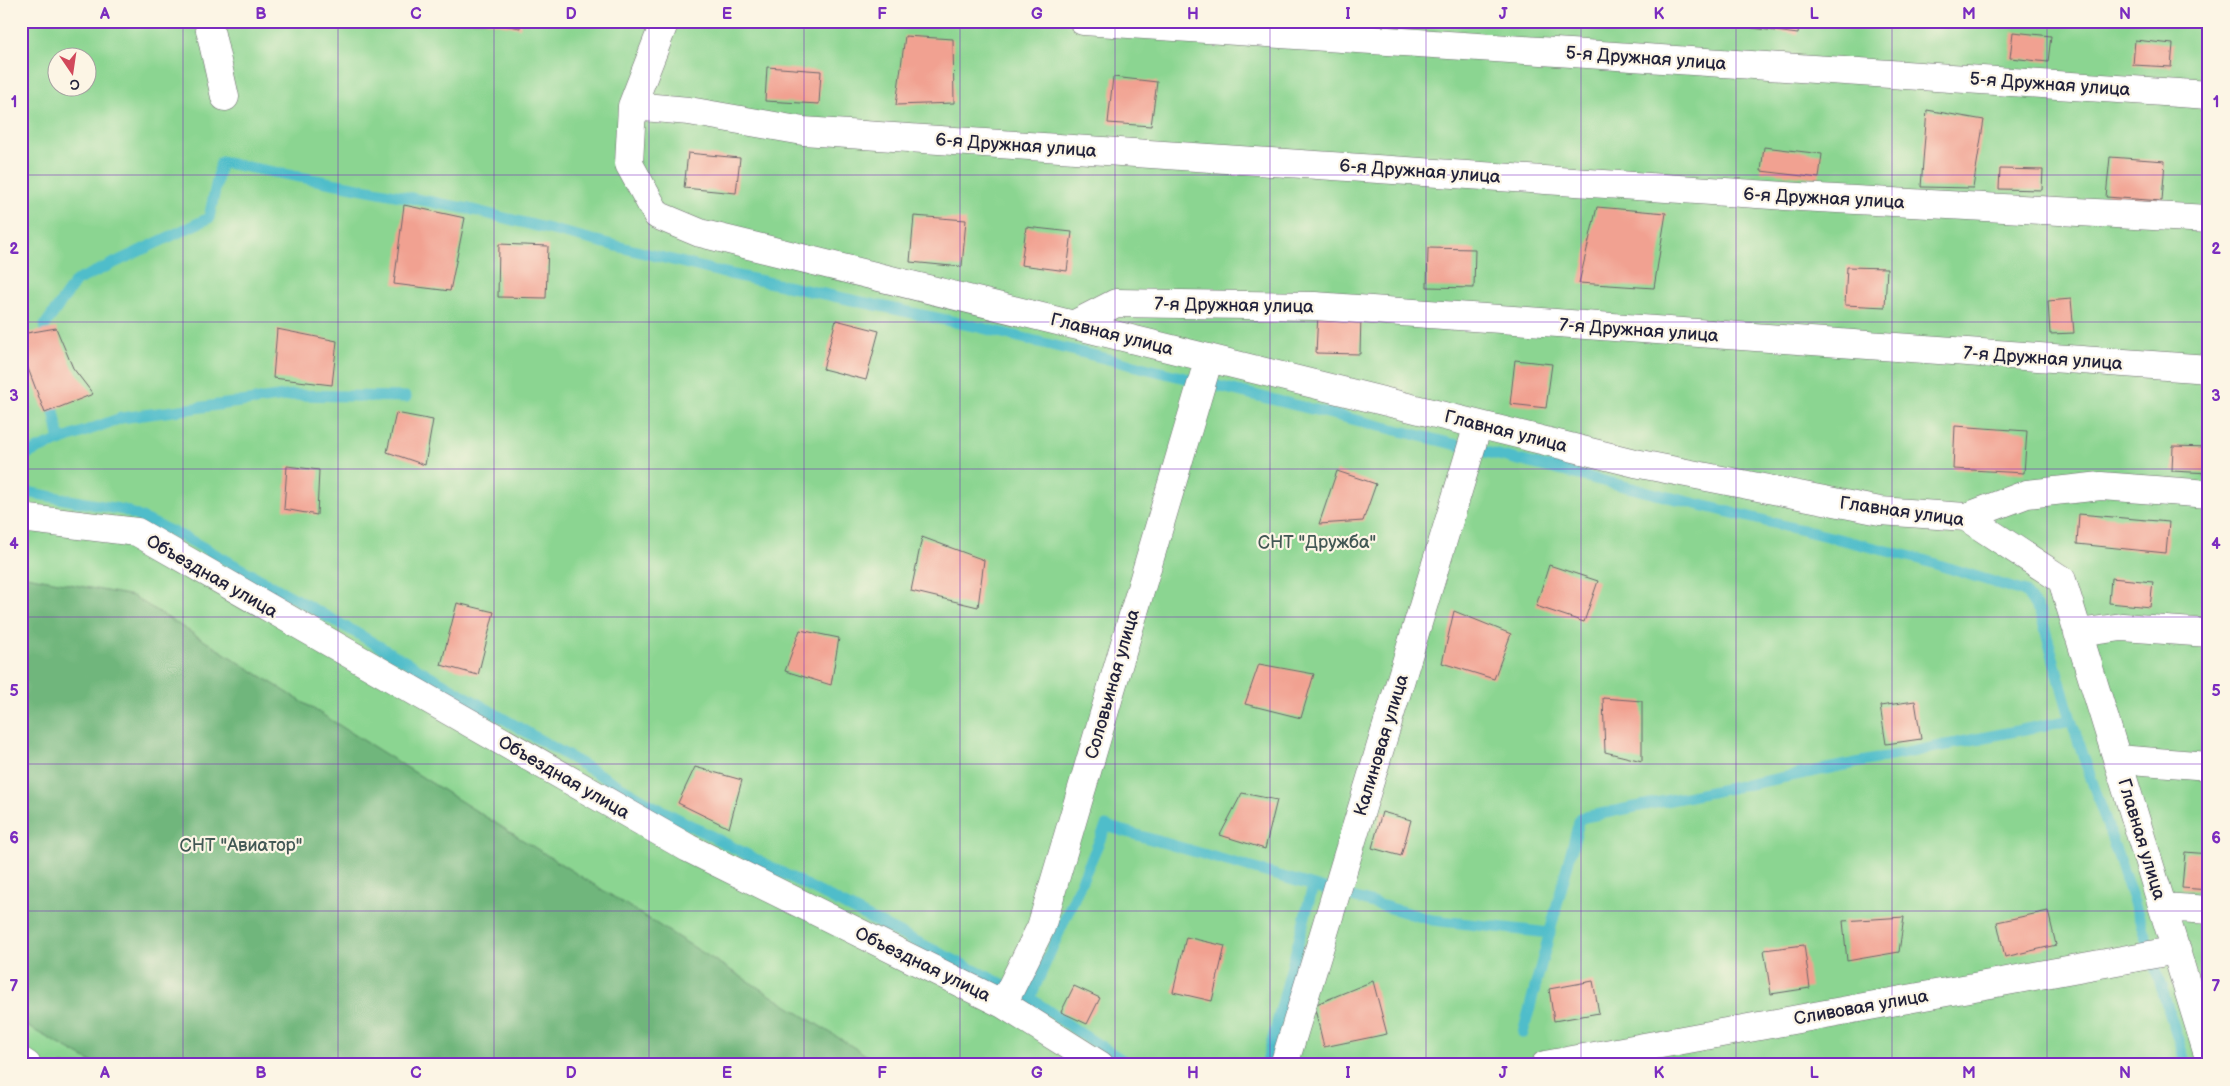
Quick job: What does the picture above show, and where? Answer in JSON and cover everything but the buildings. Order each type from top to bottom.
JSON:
[{"type":"lane","points":[[208,21],[225,97]]},
{"type":"lane","name":"Главная улица","points":[[665,21],[632,106],[629,164],[656,215],[700,233],[1636,463],[1880,511],[1966,517],[2062,580],[2207,1049]]},
{"type":"lane","name":"5-я Дружная улица","points":[[1083,21],[2209,95]]},
{"type":"lane","name":"6-я Дружная улица","points":[[632,106],[689,110],[813,131],[1780,195],[2209,219]]},
{"type":"lane","name":"7-я Дружная улица","points":[[1073,325],[1116,302],[1315,306],[2209,369]]},
{"type":"lane","name":"Соловьиная улица","points":[[1003,1004],[1041,927],[1209,358]]},
{"type":"lane","name":"Калиновая улица","points":[[1284,1065],[1478,424]]},
{"type":"lane","points":[[1966,517],[2027,494],[2101,486],[2209,494]]},
{"type":"lane","name":"Объездная улица","points":[[21,518],[137,532],[688,848],[1003,1004],[1100,1065]]},
{"type":"lane","points":[[2078,633],[2122,627],[2209,634]]},
{"type":"lane","points":[[2117,759],[2209,766]]},
{"type":"lane","points":[[2163,906],[2209,910]]},
{"type":"lane","name":"Сливовая улица","points":[[1545,1065],[2176,950]]},
{"type":"lane","points":[[21,1061],[27,1065]]},
{"type":"green space","name":"СНТ \"Дружба\"","points":[[21,21],[2209,21],[2209,1065],[21,1065]]},
{"type":"green space","name":"СНТ \"Авиатор\"","points":[[21,575],[133,596],[882,1065],[97,1065],[21,1023]]},
{"type":"waterway","points":[[45,345],[45,325],[76,281],[209,218],[221,162],[469,209],[720,272],[974,326],[1920,559],[2025,592],[2040,612],[2071,720],[2140,920],[2186,1065]]},
{"type":"waterway","points":[[21,457],[121,418],[293,395],[406,397]]},
{"type":"waterway","points":[[51,396],[60,441]]},
{"type":"waterway","points":[[21,491],[124,510],[188,539],[353,631],[657,808],[877,922],[1030,998],[1130,1065]]},
{"type":"waterway","points":[[1523,1033],[1580,818],[2071,720]]},
{"type":"waterway","points":[[1030,998],[1106,826],[1432,920],[1550,933]]},
{"type":"waterway","points":[[1266,1065],[1313,886]]}]
